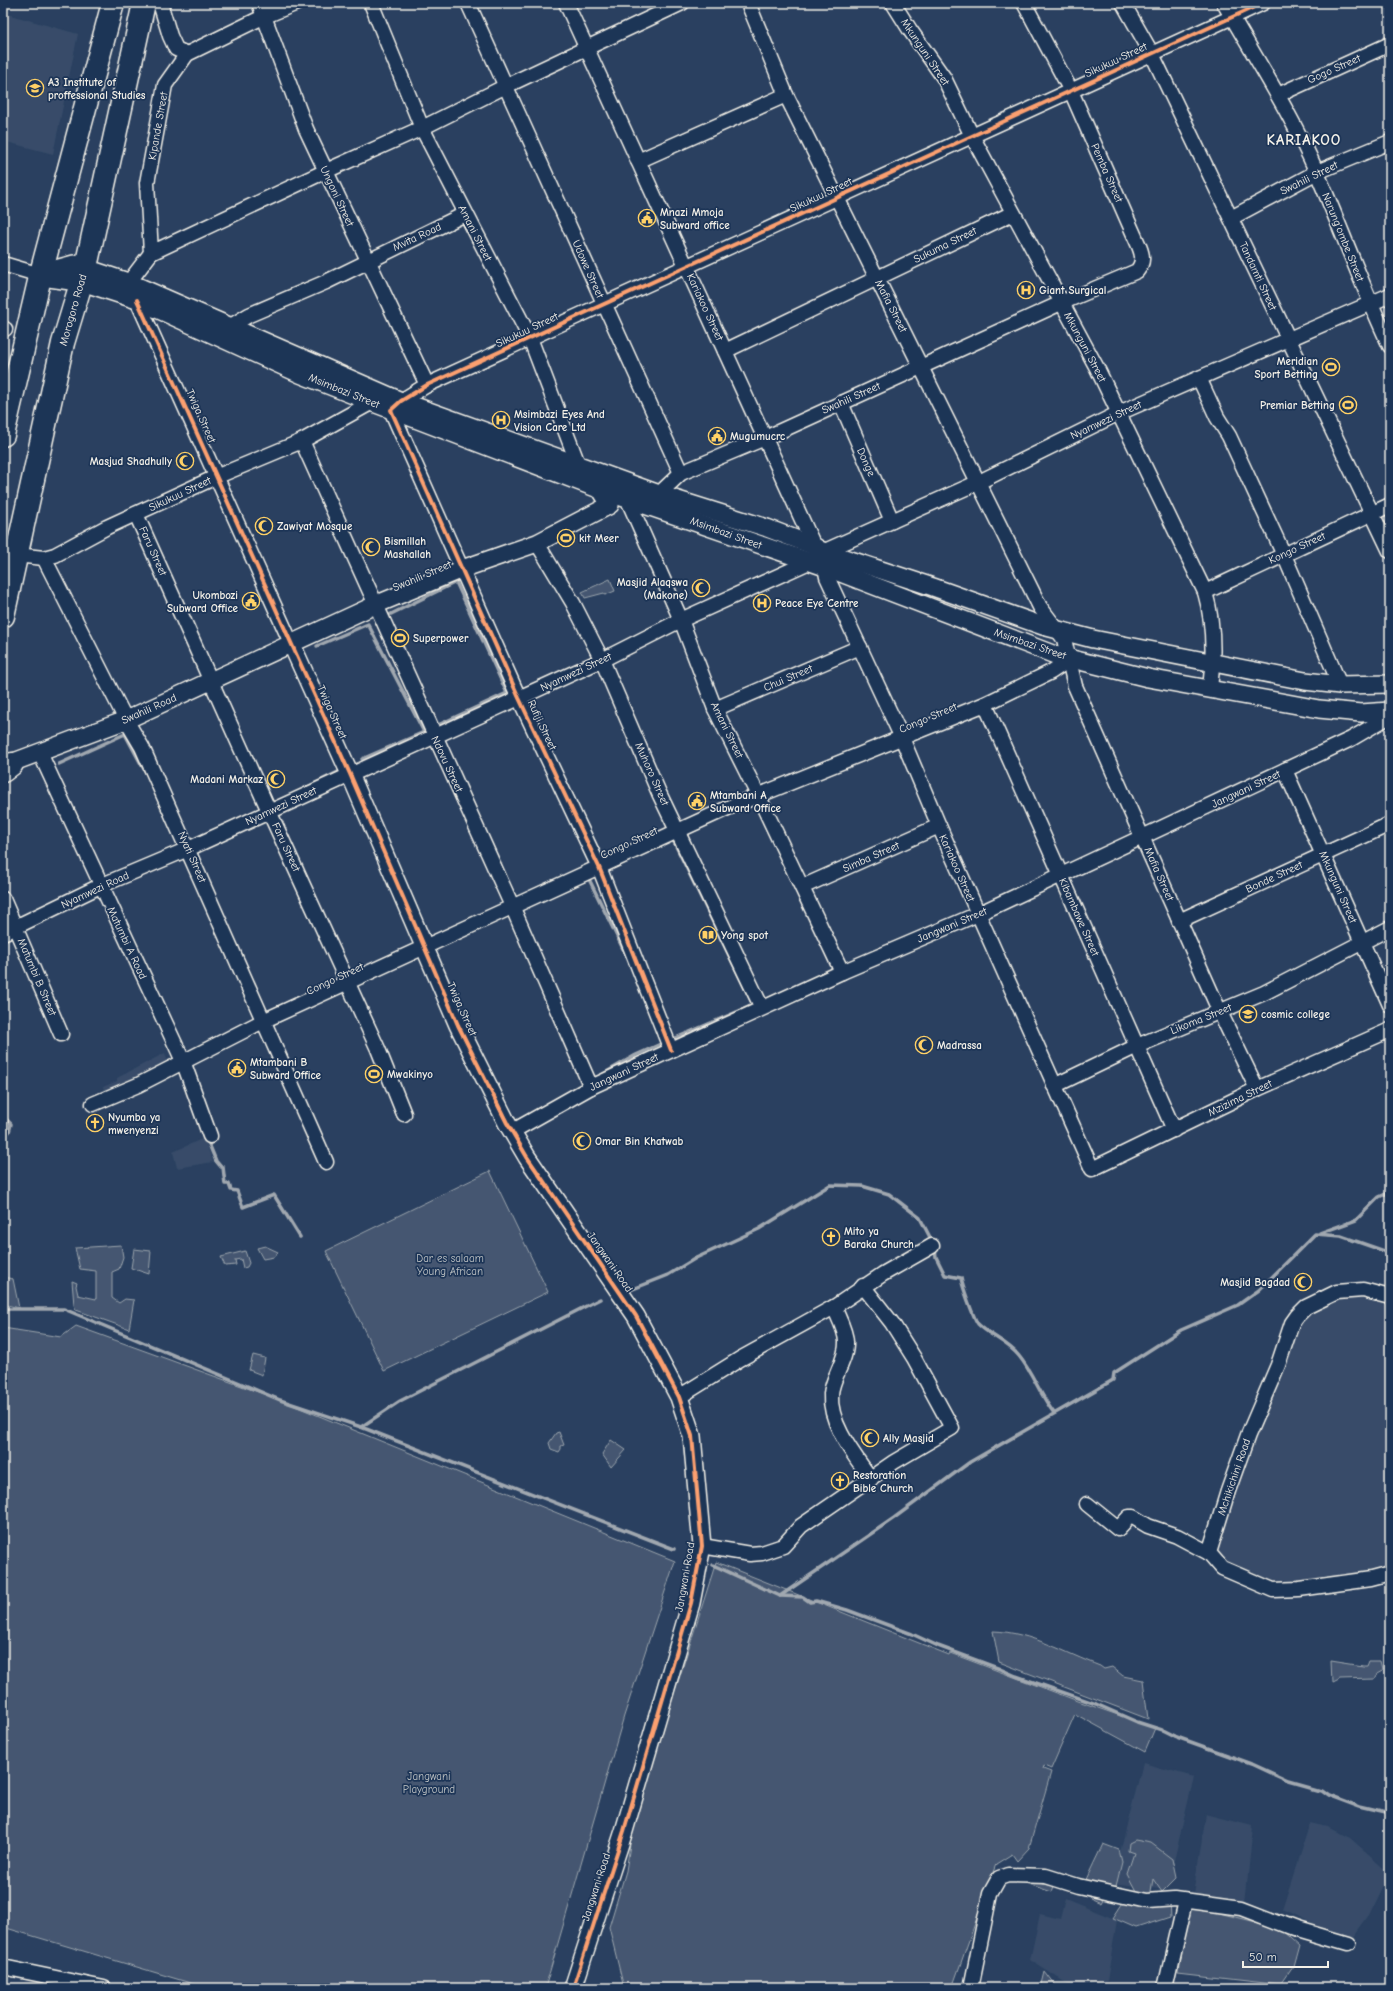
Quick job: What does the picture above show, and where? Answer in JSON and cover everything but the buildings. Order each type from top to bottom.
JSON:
[{"type":"highway","points":[[3,435],[41,274],[113,3]]},
{"type":"highway","name":"Morogoro Road","points":[[3,616],[63,343],[84,275],[144,3]]},
{"type":"street","points":[[160,3],[170,36],[176,49],[187,54]]},
{"type":"street","name":"Ungoni Street","points":[[259,3],[306,129],[426,385]]},
{"type":"street","name":"Kipande Street","points":[[151,254],[147,183],[165,85],[187,54],[263,17],[297,3]]},
{"type":"street","name":"Amani Street","points":[[371,3],[422,128],[530,338],[578,464]]},
{"type":"street","name":"Udowe Street","points":[[468,3],[681,474]]},
{"type":"street","name":"Kariakoo Street","points":[[566,3],[827,577],[902,738],[939,826],[1092,1169]]},
{"type":"street","points":[[129,292],[151,254],[326,171],[422,128],[506,86],[682,3]]},
{"type":"street","name":"Mafia Street","points":[[748,3],[786,95],[1040,607],[1048,620],[1058,629],[1064,639],[1065,658],[1075,686],[1219,1010],[1257,1089]]},
{"type":"street","name":"Mkunguni Street","points":[[893,3],[944,78],[972,136],[1119,413],[1205,592],[1209,607],[1213,647],[1210,689]]},
{"type":"street","name":"Pemba Street","points":[[1024,3],[1072,91],[1139,246],[1143,260],[1137,271],[1061,303]]},
{"type":"street","name":"Tandamti Street","points":[[1123,3],[1152,54],[1390,551]]},
{"type":"street","name":"Narung'ombe Street","points":[[1224,3],[1278,94],[1317,172],[1370,304],[1390,346]]},
{"type":"street","name":"Sikukuu Street","points":[[396,405],[426,385],[1263,3]]},
{"type":"street","name":"Gogo Street","points":[[1278,94],[1390,44]]},
{"type":"street","points":[[638,161],[786,95]]},
{"type":"street","name":"Swahili Street","points":[[1231,218],[1317,172],[1390,142]]},
{"type":"street","name":"Sukuma Street","points":[[725,351],[1013,213]]},
{"type":"street","name":"Mvita Road","points":[[226,332],[249,315],[326,282],[368,260],[465,214]]},
{"type":"street","points":[[3,264],[41,274]]},
{"type":"street","name":"Msimbazi Street","points":[[41,274],[74,264],[84,275],[226,332],[300,374],[374,396],[601,490],[630,492]]},
{"type":"street","name":"Twiga Street","points":[[129,292],[218,476],[350,774],[458,1025],[513,1131]]},
{"type":"street","name":"Nyamwezi Street","points":[[188,849],[602,660],[681,620],[979,482],[1119,413],[1288,338],[1390,295]]},
{"type":"street","name":"Swahili Street","points":[[657,501],[681,474],[765,438],[1061,303]]},
{"type":"street","points":[[1199,378],[1217,416],[1229,436],[1284,555],[1340,685]]},
{"type":"street","name":"Sikukuu Street","points":[[16,555],[44,558],[55,555],[136,514],[218,476],[302,441],[374,396]]},
{"type":"street","name":"Donge","points":[[840,403],[892,521]]},
{"type":"street","name":"Msimbazi Street","points":[[396,405],[578,464],[630,492],[818,557],[1042,626],[1058,629],[1093,640],[1305,681],[1340,685],[1390,684]]},
{"type":"street","name":"Rufiji Street","points":[[396,405],[462,569],[519,698],[599,867],[671,1050]]},
{"type":"street","name":"Ndovu Street","points":[[302,441],[512,906],[591,1087]]},
{"type":"street","name":"Swahili Street","points":[[291,643],[375,605],[462,569],[537,543],[610,505],[601,490]]},
{"type":"street","name":"Amani Street","points":[[630,492],[715,709],[758,795],[842,972]]},
{"type":"street","name":"Kongo Street","points":[[1205,592],[1390,505]]},
{"type":"street","name":"Faru Street","points":[[136,514],[269,811],[332,946],[347,984],[378,1049],[404,1114]]},
{"type":"street","name":"Muhoro Street","points":[[537,543],[573,603],[602,660],[659,793],[762,1008]]},
{"type":"street","name":"Msimbazi Street","points":[[818,557],[1065,658],[1148,678],[1319,709],[1361,713],[1390,711]]},
{"type":"street","name":"Nyati Street","points":[[44,558],[126,720],[142,747],[326,1162]]},
{"type":"street","name":"Swahili Road","points":[[5,766],[126,720],[291,643]]},
{"type":"street","name":"Chui Street","points":[[715,709],[860,647]]},
{"type":"street","name":"Congo Street","points":[[93,1104],[138,1085],[263,1021],[347,984],[512,906],[758,795],[985,704],[1051,672],[1063,664],[1065,658]]},
{"type":"street","name":"Kibambawe Street","points":[[985,704],[1174,1130]]},
{"type":"street","name":"Jangwani Street","points":[[513,1131],[591,1087],[762,1008],[978,914],[1143,838],[1351,739],[1390,716]]},
{"type":"street","name":"Matumbi A Road","points":[[40,753],[100,886],[183,1061],[210,1136]]},
{"type":"street","name":"Mkunguni Street","points":[[1285,770],[1324,854],[1390,1005]]},
{"type":"street","name":"Bonde Street","points":[[1179,920],[1390,824]]},
{"type":"street","name":"Simba Street","points":[[802,887],[939,826]]},
{"type":"street","name":"Nyamwezi Road","points":[[9,930],[100,886],[188,849]]},
{"type":"street","name":"Matumbi B Street","points":[[3,899],[9,930],[61,1034]]},
{"type":"street","name":"Likoma Street","points":[[1054,1086],[1137,1046],[1219,1010],[1249,1000],[1390,928]]},
{"type":"street","name":"Mzizima Street","points":[[1092,1169],[1257,1089],[1390,1030]]},
{"type":"street","name":"Jangwani Road","points":[[513,1131],[527,1157],[636,1316],[679,1397],[692,1436],[699,1497],[702,1546],[691,1604],[624,1831],[573,1988]]},
{"type":"street","points":[[679,1397],[740,1359],[834,1307],[863,1286],[932,1246]]},
{"type":"street","points":[[702,1546],[750,1554],[783,1546],[801,1526],[894,1462],[952,1428],[914,1358],[892,1323],[863,1286]]},
{"type":"street","name":"Mchikichini Road","points":[[1209,1553],[1248,1435],[1278,1365],[1292,1323],[1306,1307],[1337,1292],[1363,1290],[1390,1297]]},
{"type":"street","points":[[834,1307],[846,1341],[844,1354],[831,1394],[833,1408],[838,1425],[847,1445],[871,1479]]},
{"type":"street","points":[[1087,1504],[1118,1529],[1129,1517],[1133,1517],[1148,1526],[1177,1536],[1209,1553],[1222,1568],[1273,1590],[1300,1589],[1371,1579],[1390,1574]]},
{"type":"street","points":[[971,1988],[990,1894],[999,1878],[1008,1875],[1046,1876],[1078,1886],[1147,1900],[1185,1901],[1241,1908],[1296,1929],[1347,1944]]},
{"type":"street","points":[[1165,1988],[1185,1901]]},
{"type":"street","points":[[3,1967],[104,1988]]},
{"type":"shaded area","name":"A3 Institute of proffessional Studies","points":[[3,13],[78,34],[53,154],[3,141]]},
{"type":"shaded area","points":[[165,1053],[169,1066],[105,1095],[103,1087],[117,1081],[117,1078]]},
{"type":"shaded area","points":[[204,1138],[213,1162],[177,1168],[173,1152]]},
{"type":"shaded area","points":[[1336,1295],[1360,1295],[1390,1304],[1390,1565],[1379,1569],[1296,1583],[1273,1583],[1234,1570],[1216,1554],[1252,1431],[1299,1313]]},
{"type":"shaded area","points":[[1143,1763],[1194,1777],[1167,1890],[1112,1883]]},
{"type":"shaded area","points":[[1206,1814],[1252,1826],[1244,1902],[1193,1894]]},
{"type":"shaded area","points":[[1310,1823],[1327,1827],[1350,1838],[1389,1872],[1368,1915],[1352,1937],[1319,1929],[1282,1910]]},
{"type":"shaded area","points":[[1065,1899],[1117,1920],[1107,1981],[1074,1988],[1030,1960],[1040,1914],[1060,1919]]},
{"type":"green space","points":[[610,579],[615,591],[605,595],[604,593],[585,598],[582,592]]},
{"type":"green space","name":"Dar es salaam Young African","points":[[490,1171],[548,1292],[384,1371],[326,1251]]},
{"type":"green space","points":[[121,1245],[123,1257],[119,1269],[112,1272],[112,1298],[119,1303],[125,1299],[134,1300],[129,1329],[76,1310],[74,1305],[72,1281],[77,1283],[76,1286],[78,1295],[96,1299],[96,1271],[80,1269],[75,1248]]},
{"type":"green space","points":[[265,1246],[278,1252],[274,1257],[263,1259],[257,1248]]},
{"type":"green space","points":[[134,1249],[151,1251],[149,1274],[131,1268]]},
{"type":"green space","points":[[245,1251],[249,1263],[247,1267],[243,1268],[241,1259],[235,1260],[236,1265],[225,1266],[221,1257]]},
{"type":"green space","points":[[3,1277],[13,1279],[19,1308],[3,1304]]},
{"type":"green space","name":"Jangwani Playground","points":[[76,1326],[280,1400],[675,1561],[624,1716],[545,1988],[207,1988],[3,1927],[3,1328],[61,1337]]},
{"type":"green space","points":[[253,1355],[265,1358],[262,1375],[249,1370]]},
{"type":"green space","points":[[559,1432],[564,1445],[561,1446],[559,1452],[551,1449],[549,1443],[556,1433]]},
{"type":"green space","points":[[611,1440],[626,1450],[611,1467],[602,1454]]},
{"type":"green space","points":[[716,1562],[949,1655],[950,1653],[1155,1728],[1145,1752],[1075,1714],[1051,1769],[1044,1766],[1043,1769],[1051,1772],[1029,1848],[1017,1861],[1012,1854],[996,1864],[952,1988],[624,1988],[609,1927],[626,1871],[639,1786],[679,1679]]},
{"type":"green space","points":[[993,1631],[1007,1632],[1034,1639],[1104,1669],[1112,1667],[1123,1676],[1143,1680],[1148,1719],[999,1662]]},
{"type":"green space","points":[[1331,1661],[1367,1666],[1369,1661],[1382,1661],[1384,1669],[1375,1674],[1373,1678],[1340,1679],[1332,1683]]},
{"type":"green space","points":[[1135,1840],[1151,1843],[1172,1859],[1176,1878],[1162,1892],[1153,1879],[1149,1903],[1136,1891],[1127,1874],[1134,1853],[1128,1851],[1129,1843]]},
{"type":"green space","points":[[1103,1844],[1119,1850],[1122,1862],[1115,1890],[1107,1892],[1101,1903],[1090,1898],[1081,1890]]},
{"type":"green space","points":[[1027,1876],[1038,1883],[1054,1886],[1052,1892],[1025,1883]]},
{"type":"green space","points":[[1169,1900],[1170,1917],[1136,1928],[1113,1918],[1124,1901]]},
{"type":"green space","points":[[1187,1905],[1279,1928],[1299,1946],[1293,1968],[1282,1984],[1178,1972]]},
{"type":"green space","points":[[1045,1972],[1055,1985],[1062,1988],[1041,1988]]},
{"type":"waterway","points":[[456,582],[507,693],[436,726],[425,698],[383,618],[456,582]]},
{"type":"waterway","points":[[317,646],[368,624],[424,732],[362,759]]},
{"type":"waterway","points":[[59,764],[125,734],[146,773]]},
{"type":"waterway","points":[[305,788],[338,772]]},
{"type":"waterway","points":[[670,839],[672,838],[753,1005],[671,1040]]},
{"type":"waterway","points":[[588,877],[626,955]]},
{"type":"waterway","points":[[603,1074],[636,1055],[665,1042]]},
{"type":"waterway","points":[[3,1122],[7,1120],[11,1124],[9,1132],[3,1137]]},
{"type":"waterway","points":[[207,1139],[216,1161],[221,1167],[223,1167],[225,1184],[229,1184],[231,1190],[237,1191],[243,1207],[274,1195],[300,1237]]},
{"type":"waterway","points":[[630,1290],[668,1275],[696,1258],[759,1229],[830,1185],[862,1186],[889,1194],[920,1218],[933,1243]]},
{"type":"waterway","points":[[1320,1233],[1356,1220],[1379,1197],[1390,1192]]},
{"type":"waterway","points":[[780,1596],[894,1518],[970,1462],[1113,1380],[1114,1373],[1181,1330],[1238,1305],[1259,1290],[1315,1234],[1341,1236],[1390,1253]]},
{"type":"waterway","points":[[935,1249],[936,1257],[945,1275],[961,1278],[968,1302],[978,1324],[1015,1351],[1024,1363],[1054,1413]]},
{"type":"waterway","points":[[361,1427],[400,1401],[600,1299]]},
{"type":"waterway","points":[[3,1309],[64,1309],[280,1400],[361,1427],[674,1549]]},
{"type":"waterway","points":[[713,1565],[780,1596],[803,1597],[810,1602],[816,1601],[847,1610],[912,1634],[938,1646],[1016,1676],[1096,1704],[1137,1722],[1252,1764],[1289,1781],[1321,1790],[1328,1795],[1360,1807],[1390,1814]]},
{"type":"waterway","points":[[1387,1814],[1390,1806]]},
{"type":"cycle path","points":[[671,1050],[599,867],[519,698],[391,410],[401,401],[427,385],[1263,3]]},
{"type":"cycle path","points":[[137,300],[350,774],[458,1025],[507,1123],[527,1157],[636,1316],[679,1397],[692,1436],[702,1546],[691,1603],[624,1831],[573,1988]]},
{"type":"place","name":"A3 Institute of proffessional Studies","points":[[35,88]]},
{"type":"place","name":"Mnazi Mmoja Subward office","points":[[647,218]]},
{"type":"place","name":"Giant Surgical","points":[[1026,290]]},
{"type":"place","name":"Meridian Sport Betting","points":[[1331,367]]},
{"type":"place","name":"Premiar Betting","points":[[1348,405]]},
{"type":"place","name":"Msimbazi Eyes And Vision Care Ltd","points":[[501,420]]},
{"type":"place","name":"Mugumucrc","points":[[717,436]]},
{"type":"place","name":"Masjud Shadhully","points":[[185,461]]},
{"type":"place","name":"Zawiyat Mosque","points":[[264,526]]},
{"type":"place","name":"kit Meer","points":[[566,538]]},
{"type":"place","name":"Bismillah Mashallah","points":[[371,547]]},
{"type":"place","name":"Masjid Alaqswa (Makone)","points":[[701,588]]},
{"type":"place","name":"Ukombozi Subward Office","points":[[251,601]]},
{"type":"place","name":"Peace Eye Centre","points":[[762,603]]},
{"type":"place","name":"Superpower","points":[[400,638]]},
{"type":"place","name":"Madani Markaz","points":[[276,779]]},
{"type":"place","name":"Mtambani A Subward Office","points":[[697,801]]},
{"type":"place","name":"Yong spot","points":[[708,935]]},
{"type":"place","name":"cosmic college","points":[[1248,1014]]},
{"type":"place","name":"Madrassa","points":[[924,1045]]},
{"type":"place","name":"Mtambani B Subward Office","points":[[237,1068]]},
{"type":"place","name":"Mwakinyo","points":[[374,1074]]},
{"type":"place","name":"Nyumba ya mwenyenzi","points":[[95,1123]]},
{"type":"place","name":"Omar Bin Khatwab","points":[[582,1141]]},
{"type":"place","name":"Mito ya Baraka Church","points":[[831,1237]]},
{"type":"place","name":"Masjid Bagdad","points":[[1303,1282]]},
{"type":"place","name":"Ally Masjid","points":[[870,1438]]},
{"type":"place","name":"Restoration Bible Church","points":[[840,1481]]},
{"type":"district","name":"KARIAKOO","points":[[1304,140]]}]
